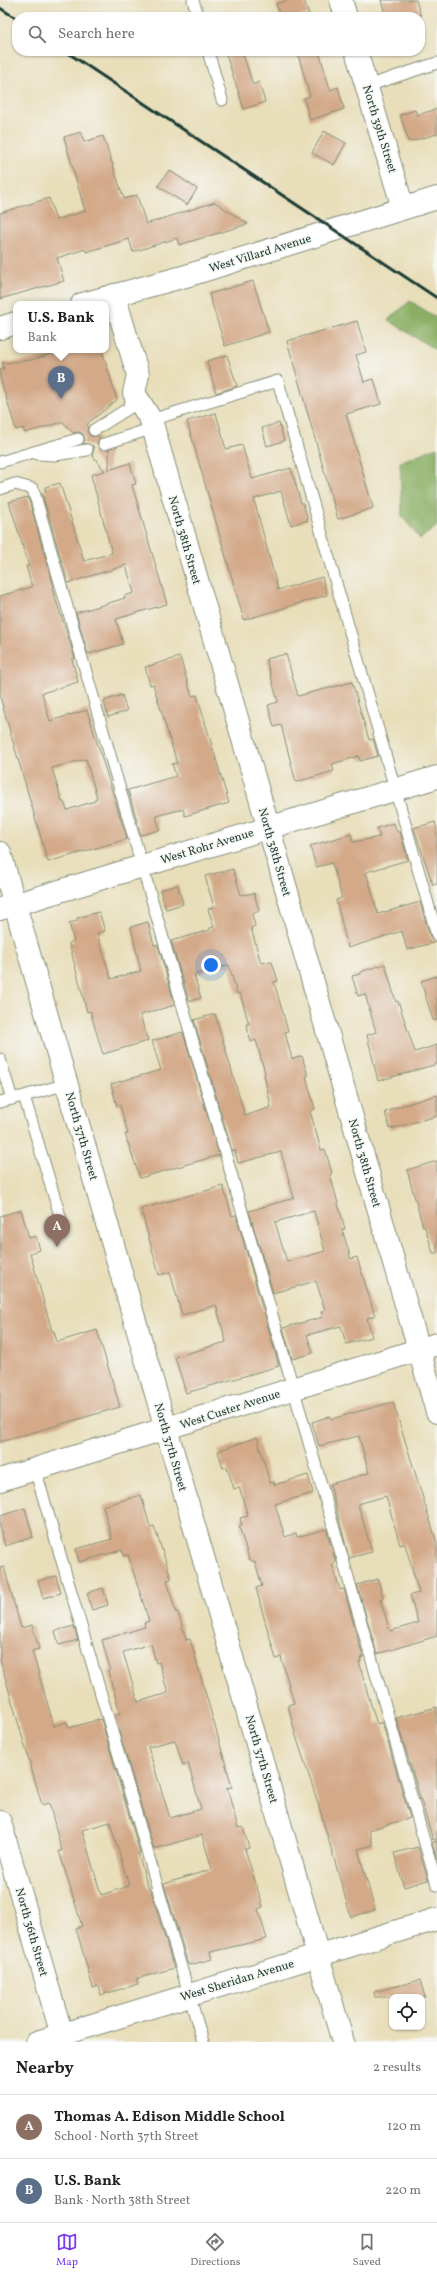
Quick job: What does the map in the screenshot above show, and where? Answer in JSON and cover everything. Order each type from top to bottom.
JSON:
[{"type":"street","points":[[341,0],[345,12]]},
{"type":"street","name":"North 39th Street","points":[[358,56],[403,208]]},
{"type":"street","name":"West Villard Avenue","points":[[93,301],[186,276],[437,198]]},
{"type":"street","points":[[114,295],[138,375],[134,393]]},
{"type":"street","points":[[0,328],[13,325]]},
{"type":"street","name":"North 38th Street","points":[[134,393],[152,424],[268,828],[428,1347],[437,1412]]},
{"type":"street","name":"West Rohr Avenue","points":[[8,907],[437,777]]},
{"type":"street","name":"North 37th Street","points":[[0,853],[8,907],[67,1084],[343,2042]]},
{"type":"street","name":"West Custer Avenue","points":[[0,1480],[166,1430],[428,1347]]},
{"type":"street","name":"North 36th Street","points":[[0,1822],[62,2038]]},
{"type":"street","name":"West Sheridan Avenue","points":[[37,2042],[62,2038],[190,1994],[437,1919]]},
{"type":"lane","points":[[193,0],[197,12]]},
{"type":"lane","points":[[209,56],[222,100]]},
{"type":"lane","points":[[367,86],[437,63]]},
{"type":"lane","points":[[104,444],[152,424],[278,381],[437,934]]},
{"type":"lane","points":[[94,430],[129,408],[134,393]]},
{"type":"lane","points":[[0,462],[78,439]]},
{"type":"lane","points":[[31,453],[55,455],[87,450]]},
{"type":"lane","points":[[0,489],[15,484],[33,489],[143,866],[292,1390],[437,1884]]},
{"type":"lane","points":[[0,1059],[12,1099]]},
{"type":"lane","points":[[0,1102],[67,1084]]},
{"type":"lane","points":[[24,1096],[61,1219]]},
{"type":"lane","points":[[35,1469],[203,2042]]},
{"type":"green space","points":[[410,301],[437,318],[437,351],[388,320]]},
{"type":"green space","points":[[437,447],[437,526],[420,539],[402,516],[400,462]]},
{"type":"building","points":[[289,0],[304,0],[308,12],[278,12],[276,4]]},
{"type":"building","points":[[381,0],[416,0],[420,12],[385,12]]},
{"type":"building","points":[[227,56],[244,56],[253,85],[259,82],[265,102],[244,109]]},
{"type":"building","points":[[298,56],[320,56],[330,90],[338,87],[344,109],[310,120],[304,98],[310,96]]},
{"type":"building","points":[[437,109],[437,134],[409,142],[400,115],[415,110],[417,115]]},
{"type":"building","points":[[324,131],[346,143],[334,165],[312,153]]},
{"type":"building","points":[[81,132],[84,142],[103,136],[124,199],[137,195],[146,224],[215,202],[248,224],[179,245],[177,238],[133,252],[129,239],[86,252],[85,249],[57,258],[64,281],[0,299],[0,213],[49,198],[56,220],[85,211],[64,137]]},
{"type":"building","points":[[169,170],[197,189],[187,205],[158,186]]},
{"type":"building","points":[[253,281],[269,332],[225,346],[209,294]]},
{"type":"building","points":[[357,321],[366,352],[356,355],[364,382],[374,379],[381,404],[346,414],[373,508],[338,519],[287,341]]},
{"type":"building","points":[[55,353],[103,353],[117,400],[88,423],[87,431],[90,436],[98,436],[100,438],[97,443],[100,449],[109,450],[109,470],[130,463],[136,484],[132,485],[167,604],[116,619],[123,644],[88,654],[76,613],[125,598],[124,596],[134,593],[126,565],[68,583],[42,493],[46,492],[45,487],[60,483],[84,561],[112,553],[91,475],[105,471],[92,455],[94,449],[93,446],[83,443],[85,440],[83,434],[79,432],[73,433],[63,422],[25,433],[23,428],[16,430],[0,377],[0,370],[4,369],[2,363],[31,360]]},
{"type":"building","points":[[227,355],[237,386],[216,393],[207,361]]},
{"type":"building","points":[[216,413],[226,449],[242,445],[252,479],[291,468],[301,503],[303,503],[308,520],[291,525],[281,491],[254,499],[278,590],[322,577],[327,595],[244,620],[187,421]]},
{"type":"building","points":[[279,423],[284,441],[267,446],[262,428]]},
{"type":"building","points":[[28,497],[54,587],[52,588],[75,658],[72,659],[78,682],[42,693],[50,721],[87,710],[127,839],[48,862],[0,697],[0,596],[32,587],[26,566],[29,566],[9,502]],"holes":[[[86,759],[97,798],[95,801],[67,810],[64,802],[62,802],[52,768]]]},
{"type":"building","points":[[286,654],[298,696],[352,682],[369,740],[373,739],[378,756],[360,761],[359,756],[332,764],[334,771],[296,782],[281,725],[274,727],[268,705],[278,702],[266,659]]},
{"type":"building","points":[[180,657],[191,694],[192,696],[197,695],[229,803],[185,816],[183,809],[156,816],[160,830],[141,835],[128,790],[176,776],[172,764],[177,763],[153,684],[150,685],[145,667]]},
{"type":"building","points":[[122,695],[127,711],[108,717],[104,701]]},
{"type":"building","points":[[435,822],[437,829],[437,884],[433,885],[414,828]]},
{"type":"building","points":[[394,823],[397,832],[400,832],[408,860],[366,872],[378,914],[420,902],[430,937],[436,942],[407,950],[402,931],[348,948],[336,900],[342,898],[332,863],[316,867],[310,846],[351,834],[353,842],[380,837],[377,828]]},
{"type":"building","points":[[233,869],[241,895],[254,893],[259,911],[252,914],[255,926],[251,928],[261,963],[272,962],[278,981],[274,982],[288,1031],[285,1032],[292,1059],[302,1056],[315,1109],[310,1111],[321,1150],[325,1149],[332,1173],[330,1174],[345,1229],[342,1229],[351,1259],[357,1257],[375,1316],[367,1318],[372,1337],[346,1344],[341,1326],[307,1335],[313,1353],[292,1359],[283,1328],[323,1317],[321,1312],[325,1310],[316,1281],[273,1293],[249,1211],[294,1198],[281,1152],[238,1163],[235,1150],[232,1151],[194,1020],[215,1014],[245,1116],[271,1107],[265,1073],[256,1040],[251,1042],[246,1024],[249,1024],[240,993],[237,994],[229,965],[194,975],[201,998],[189,1001],[171,941],[210,930],[210,928],[214,927],[208,909],[214,907],[205,876]],"holes":[[[314,1211],[325,1251],[287,1262],[275,1222]]]},
{"type":"building","points":[[178,885],[183,904],[166,909],[160,890]]},
{"type":"building","points":[[99,912],[105,931],[97,933],[111,979],[141,971],[131,927],[148,922],[154,945],[158,945],[175,1005],[140,1015],[148,1041],[103,1054],[90,1011],[87,1012],[69,943],[74,941],[69,923],[77,921],[77,918]]},
{"type":"building","points":[[385,964],[396,1002],[398,1001],[415,1052],[437,1045],[437,1064],[378,1081],[367,1035],[376,1032],[365,994],[358,996],[352,976]]},
{"type":"building","points":[[437,976],[437,1020],[433,1020],[421,981]]},
{"type":"building","points":[[183,1032],[219,1155],[140,1178],[125,1134],[128,1134],[120,1105],[117,1106],[111,1084],[161,1070],[152,1041]]},
{"type":"building","points":[[437,1095],[437,1116],[390,1129],[385,1112]]},
{"type":"building","points":[[437,1161],[437,1253],[433,1253],[425,1227],[423,1227],[407,1170]]},
{"type":"building","points":[[223,1186],[232,1216],[236,1215],[279,1366],[186,1393],[175,1357],[226,1342],[216,1305],[182,1315],[170,1272],[159,1275],[141,1209]]},
{"type":"building","points":[[21,1210],[29,1238],[36,1236],[40,1250],[30,1253],[52,1331],[54,1331],[57,1342],[97,1330],[120,1407],[0,1442],[0,1216]]},
{"type":"building","points":[[393,1402],[437,1543],[437,1636],[377,1654],[357,1585],[378,1579],[383,1598],[380,1599],[390,1631],[418,1623],[410,1595],[419,1593],[405,1544],[400,1545],[386,1496],[358,1504],[372,1552],[349,1558],[330,1484],[369,1473],[359,1436],[319,1446],[312,1422],[330,1416],[331,1419]]},
{"type":"building","points":[[257,1437],[270,1483],[274,1482],[274,1485],[308,1475],[313,1493],[275,1504],[285,1537],[296,1533],[297,1537],[326,1529],[336,1562],[332,1564],[340,1590],[344,1589],[363,1657],[360,1658],[361,1662],[359,1662],[366,1688],[376,1721],[378,1724],[382,1722],[410,1818],[369,1830],[373,1845],[358,1849],[375,1910],[351,1917],[317,1800],[295,1733],[288,1705],[294,1703],[281,1657],[276,1659],[256,1588],[262,1586],[255,1562],[249,1559],[239,1526],[242,1525],[240,1518],[248,1516],[239,1487],[234,1489],[227,1467],[223,1468],[218,1451]]},
{"type":"building","points":[[141,1495],[150,1527],[154,1526],[171,1579],[167,1580],[176,1613],[178,1612],[186,1640],[190,1639],[209,1705],[232,1787],[227,1788],[238,1828],[243,1827],[249,1848],[245,1849],[263,1907],[258,1909],[267,1939],[210,1952],[212,1959],[190,1965],[188,1964],[164,1884],[212,1869],[202,1835],[154,1849],[114,1715],[120,1713],[108,1671],[110,1668],[102,1640],[145,1627],[144,1623],[149,1621],[128,1555],[124,1556],[122,1550],[79,1562],[76,1549],[112,1539],[103,1506]],"holes":[[[151,1644],[156,1663],[159,1662],[168,1693],[138,1702],[123,1652]],[[175,1740],[183,1765],[188,1763],[201,1809],[170,1818],[148,1747]]]},
{"type":"building","points":[[25,1508],[33,1537],[5,1546],[0,1528],[0,1516]]},
{"type":"building","points":[[4,1567],[21,1628],[32,1625],[39,1649],[32,1651],[54,1726],[67,1722],[69,1728],[101,1719],[140,1853],[138,1853],[147,1885],[150,1888],[174,1968],[136,1979],[138,1984],[101,1995],[98,1986],[93,1988],[76,1928],[82,1926],[59,1851],[62,1851],[49,1803],[42,1805],[0,1660],[0,1568]],"holes":[[[110,1822],[129,1886],[101,1895],[82,1830]]]},
{"type":"building","points":[[56,1576],[61,1593],[43,1598],[38,1581]]},
{"type":"building","points":[[103,1588],[108,1605],[92,1610],[87,1593]]},
{"type":"building","points":[[74,1626],[78,1640],[59,1645],[55,1631]]},
{"type":"building","points":[[437,1707],[437,1839],[433,1840],[396,1718]]},
{"type":"building","points":[[437,1841],[437,1860],[432,1843]]},
{"type":"building","points":[[418,1847],[428,1880],[404,1887],[394,1853]]},
{"type":"building","points":[[420,1980],[424,1994],[389,1994],[389,1997],[375,1997],[374,1992]]},
{"type":"railway","points":[[0,8],[12,16]]},
{"type":"railway","points":[[73,56],[437,298]]},
{"type":"place","name":"U.S. Bank","points":[[61,399]]},
{"type":"place","name":"Thomas A. Edison Middle School","points":[[57,1247]]}]
